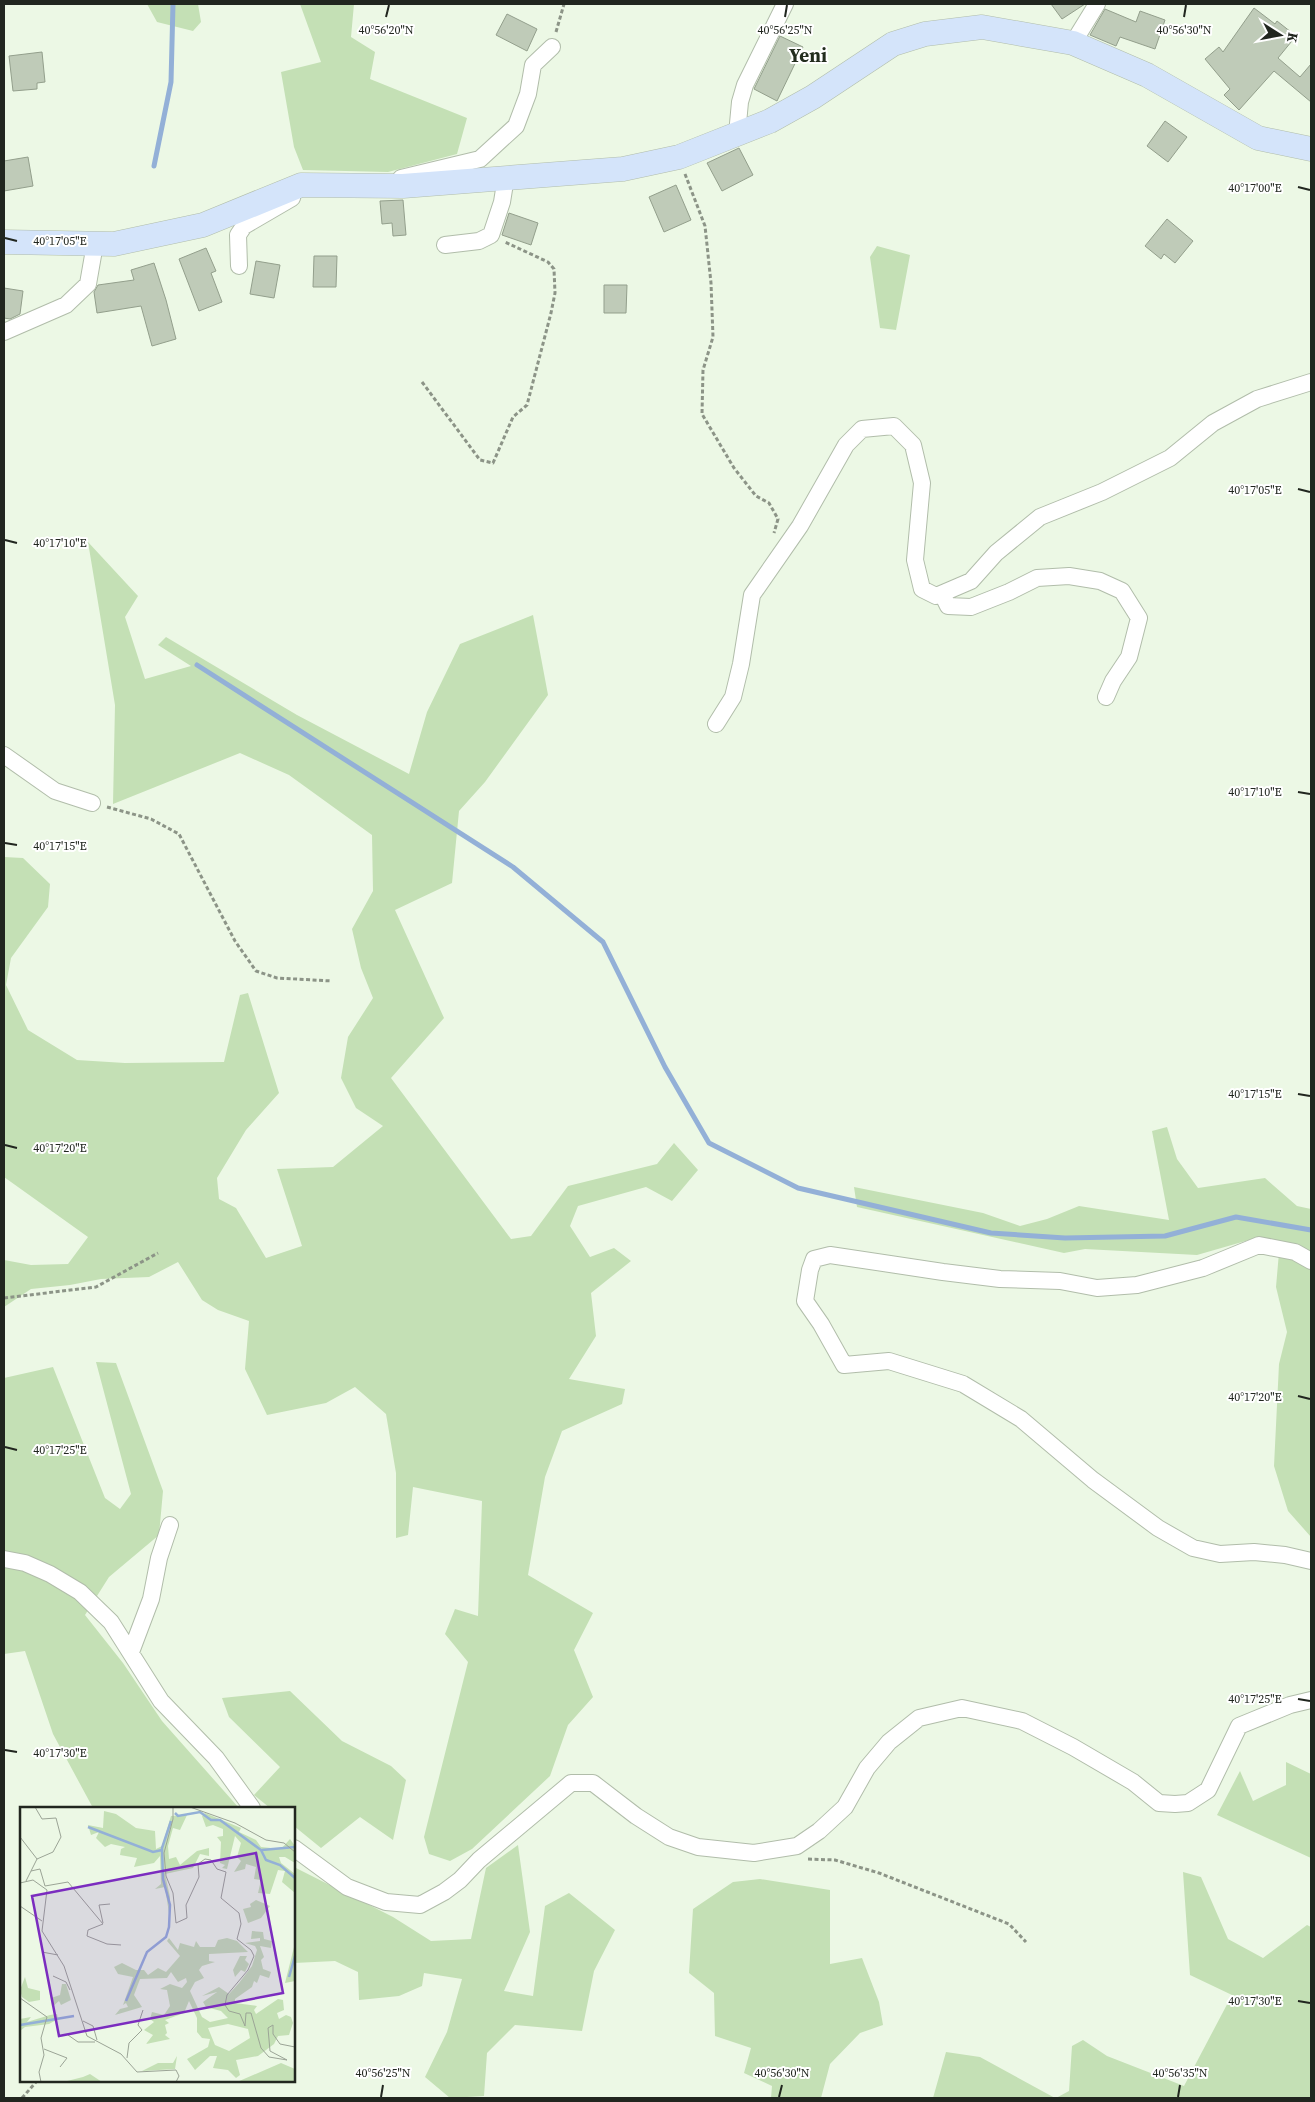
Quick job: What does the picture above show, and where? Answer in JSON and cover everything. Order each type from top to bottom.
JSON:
[{"type":"main road","points":[[4,242],[114,244],[204,225],[302,185],[404,186],[623,169],[679,157],[770,121],[812,97],[893,44],[925,34],[982,27],[1073,43],[1147,75],[1258,138],[1305,150],[1311,149]]},
{"type":"street","points":[[737,134],[740,102],[745,84],[785,4]]},
{"type":"street","points":[[1073,43],[1097,4]]},
{"type":"street","points":[[370,185],[480,159],[516,126],[528,94],[533,65],[552,47]]},
{"type":"street","points":[[444,244],[479,242],[491,235],[502,202],[506,177]]},
{"type":"street","points":[[239,266],[238,236],[244,226],[315,185]]},
{"type":"street","points":[[4,332],[66,305],[88,284],[95,244]]},
{"type":"street","points":[[716,724],[733,697],[741,664],[752,595],[800,526],[846,444],[862,429],[894,426],[913,445],[922,483],[915,560],[922,589],[936,596],[970,581],[996,553],[1040,517],[1102,492],[1170,458],[1213,424],[1257,399],[1311,382]]},
{"type":"street","points":[[942,594],[948,606],[971,607],[1009,592],[1037,578],[1069,576],[1100,581],[1122,591],[1139,618],[1130,656],[1113,681],[1106,697]]},
{"type":"street","points":[[4,755],[55,791],[92,803]]},
{"type":"street","points":[[1311,1261],[1294,1252],[1259,1245],[1203,1268],[1137,1285],[1097,1288],[1060,1281],[1000,1279],[943,1272],[830,1255],[814,1259],[810,1270],[805,1302],[821,1324],[844,1365],[890,1361],[963,1384],[1021,1419],[1093,1480],[1158,1528],[1193,1548],[1220,1554],[1254,1552],[1286,1555],[1311,1561]]},
{"type":"street","points":[[131,1652],[151,1599],[159,1558],[170,1525]]},
{"type":"street","points":[[4,1559],[25,1563],[50,1574],[80,1592],[111,1622],[160,1701],[216,1758],[251,1807]]},
{"type":"street","points":[[295,1849],[346,1887],[386,1902],[420,1905],[444,1892],[460,1880],[479,1860],[571,1783],[593,1783],[636,1816],[669,1837],[698,1846],[754,1853],[797,1846],[819,1831],[845,1807],[867,1768],[889,1742],[919,1718],[962,1708],[1022,1721],[1073,1747],[1132,1782],[1159,1803],[1188,1803],[1208,1790],[1239,1726],[1290,1705],[1311,1700]]},
{"type":"path","points":[[552,47],[564,4]]},
{"type":"path","points":[[679,157],[704,226],[711,283],[713,337],[703,370],[702,414],[734,468],[756,496],[769,503],[778,519],[774,536]]},
{"type":"path","points":[[422,382],[480,460],[493,463],[513,417],[527,405],[555,293],[554,269],[548,262],[491,235]]},
{"type":"path","points":[[92,803],[151,819],[179,834],[235,941],[256,971],[277,978],[332,981]]},
{"type":"path","points":[[4,1298],[96,1287],[158,1253]]},
{"type":"path","points":[[800,1859],[835,1860],[879,1873],[1009,1924],[1026,1942]]},
{"type":"path","points":[[22,2098],[36,2082]]},
{"type":"green space","points":[[147,4],[198,4],[201,22],[193,31],[157,22]]},
{"type":"green space","points":[[300,4],[354,4],[351,37],[375,52],[370,79],[467,118],[457,154],[388,172],[303,170],[294,147],[281,72],[321,62]]},
{"type":"green space","points":[[877,246],[910,255],[896,330],[880,328],[870,257]]},
{"type":"green space","points":[[88,542],[138,596],[125,617],[145,679],[191,666],[158,645],[166,637],[297,715],[409,774],[427,712],[460,644],[533,615],[548,695],[485,782],[459,811],[452,883],[395,910],[444,1018],[391,1078],[511,1239],[531,1236],[568,1186],[657,1164],[674,1143],[698,1170],[672,1201],[646,1187],[578,1206],[570,1226],[590,1257],[614,1248],[631,1261],[591,1293],[596,1336],[569,1379],[625,1389],[622,1404],[562,1431],[545,1477],[528,1575],[593,1613],[574,1650],[593,1697],[568,1725],[550,1776],[472,1849],[450,1861],[429,1854],[424,1837],[468,1662],[445,1634],[455,1609],[478,1616],[482,1501],[413,1487],[408,1535],[396,1538],[396,1473],[386,1414],[355,1387],[326,1403],[267,1415],[245,1369],[249,1321],[218,1310],[202,1300],[178,1262],[149,1277],[101,1279],[70,1285],[31,1289],[4,1307],[4,1260],[31,1265],[68,1264],[88,1237],[4,1177],[4,857],[23,858],[50,884],[48,907],[11,958],[6,985],[28,1030],[77,1060],[125,1063],[224,1062],[240,995],[248,993],[279,1093],[246,1130],[217,1178],[219,1199],[236,1208],[266,1258],[302,1246],[277,1169],[333,1167],[383,1126],[356,1108],[341,1078],[348,1037],[373,998],[361,968],[352,929],[373,891],[372,835],[289,775],[240,753],[113,804],[115,705]]},
{"type":"green space","points":[[1167,1127],[1177,1159],[1198,1188],[1265,1178],[1297,1206],[1311,1209],[1311,1537],[1288,1511],[1274,1466],[1279,1364],[1287,1332],[1276,1287],[1280,1241],[1249,1240],[1197,1255],[1085,1249],[1064,1253],[857,1207],[854,1187],[983,1213],[1020,1226],[1047,1219],[1079,1206],[1169,1220],[1152,1131]]},
{"type":"green space","points":[[96,1362],[116,1363],[163,1491],[159,1535],[109,1577],[85,1615],[123,1663],[162,1721],[238,1807],[92,1807],[53,1734],[25,1651],[4,1654],[4,1378],[53,1367],[105,1498],[120,1509],[131,1494]]},
{"type":"green space","points":[[290,1691],[342,1741],[391,1766],[406,1780],[393,1840],[360,1817],[321,1848],[295,1827],[295,1807],[269,1807],[254,1795],[280,1767],[229,1717],[222,1698]]},
{"type":"green space","points":[[1286,1762],[1311,1774],[1311,1858],[1217,1815],[1240,1771],[1253,1801],[1286,1785]]},
{"type":"green space","points":[[518,1845],[530,1932],[504,1991],[533,1996],[545,1906],[569,1893],[615,1930],[594,1971],[582,2031],[515,2025],[487,2053],[484,2096],[450,2098],[425,2077],[447,2032],[462,1979],[424,1973],[422,1986],[399,1996],[359,2000],[358,1972],[335,1961],[295,1963],[295,1868],[393,1917],[431,1941],[471,1939],[486,1868]]},
{"type":"green space","points":[[1183,1872],[1201,1877],[1228,1939],[1263,1958],[1307,1925],[1311,1927],[1311,2098],[1056,2098],[1069,2091],[1072,2046],[1083,2040],[1107,2056],[1184,2086],[1232,1995],[1190,1975]]},
{"type":"green space","points":[[760,1879],[830,1890],[830,1964],[862,1958],[879,2002],[883,2025],[860,2033],[830,2064],[821,2098],[771,2098],[772,2086],[744,2073],[751,2048],[715,2036],[714,1993],[689,1973],[693,1909],[733,1882]]},
{"type":"green space","points":[[946,2052],[980,2057],[1055,2098],[933,2098]]},
{"type":"building","points":[[1051,4],[1085,4],[1062,19]]},
{"type":"building","points":[[1254,8],[1275,24],[1277,21],[1296,36],[1278,58],[1300,77],[1311,64],[1311,102],[1274,71],[1239,110],[1224,95],[1230,89],[1205,59],[1219,47],[1223,52]]},
{"type":"building","points":[[1105,9],[1136,22],[1140,11],[1165,20],[1155,49],[1120,37],[1116,46],[1090,35]]},
{"type":"building","points":[[507,14],[537,29],[527,51],[496,35]]},
{"type":"building","points":[[780,36],[803,47],[777,101],[754,89]]},
{"type":"building","points":[[42,52],[45,82],[37,83],[37,89],[13,91],[9,56]]},
{"type":"building","points":[[1165,121],[1187,137],[1168,162],[1147,146]]},
{"type":"building","points":[[739,148],[753,175],[722,191],[707,163]]},
{"type":"building","points":[[28,157],[33,186],[4,191],[4,161]]},
{"type":"building","points":[[676,185],[691,220],[664,232],[649,197]]},
{"type":"building","points":[[403,200],[406,235],[393,236],[392,223],[382,224],[380,201]]},
{"type":"building","points":[[509,213],[538,223],[531,245],[502,235]]},
{"type":"building","points":[[1167,219],[1193,241],[1175,263],[1164,254],[1161,259],[1145,246]]},
{"type":"building","points":[[206,248],[216,271],[211,273],[222,302],[199,311],[179,259]]},
{"type":"building","points":[[314,256],[337,256],[336,287],[313,287]]},
{"type":"building","points":[[256,261],[280,265],[274,298],[250,294]]},
{"type":"building","points":[[154,263],[176,339],[152,346],[141,306],[97,313],[94,292],[98,285],[134,280],[131,270]]},
{"type":"building","points":[[604,285],[627,285],[626,313],[604,313]]},
{"type":"building","points":[[4,288],[23,291],[20,314],[10,319],[4,318]]},
{"type":"waterway","points":[[154,166],[171,82],[173,4]]},
{"type":"waterway","points":[[197,665],[513,867],[603,942],[665,1067],[709,1143],[798,1188],[991,1233],[1065,1238],[1165,1236],[1236,1217],[1311,1230]]},
{"type":"district","name":"Yeni","points":[[808,55]]}]
